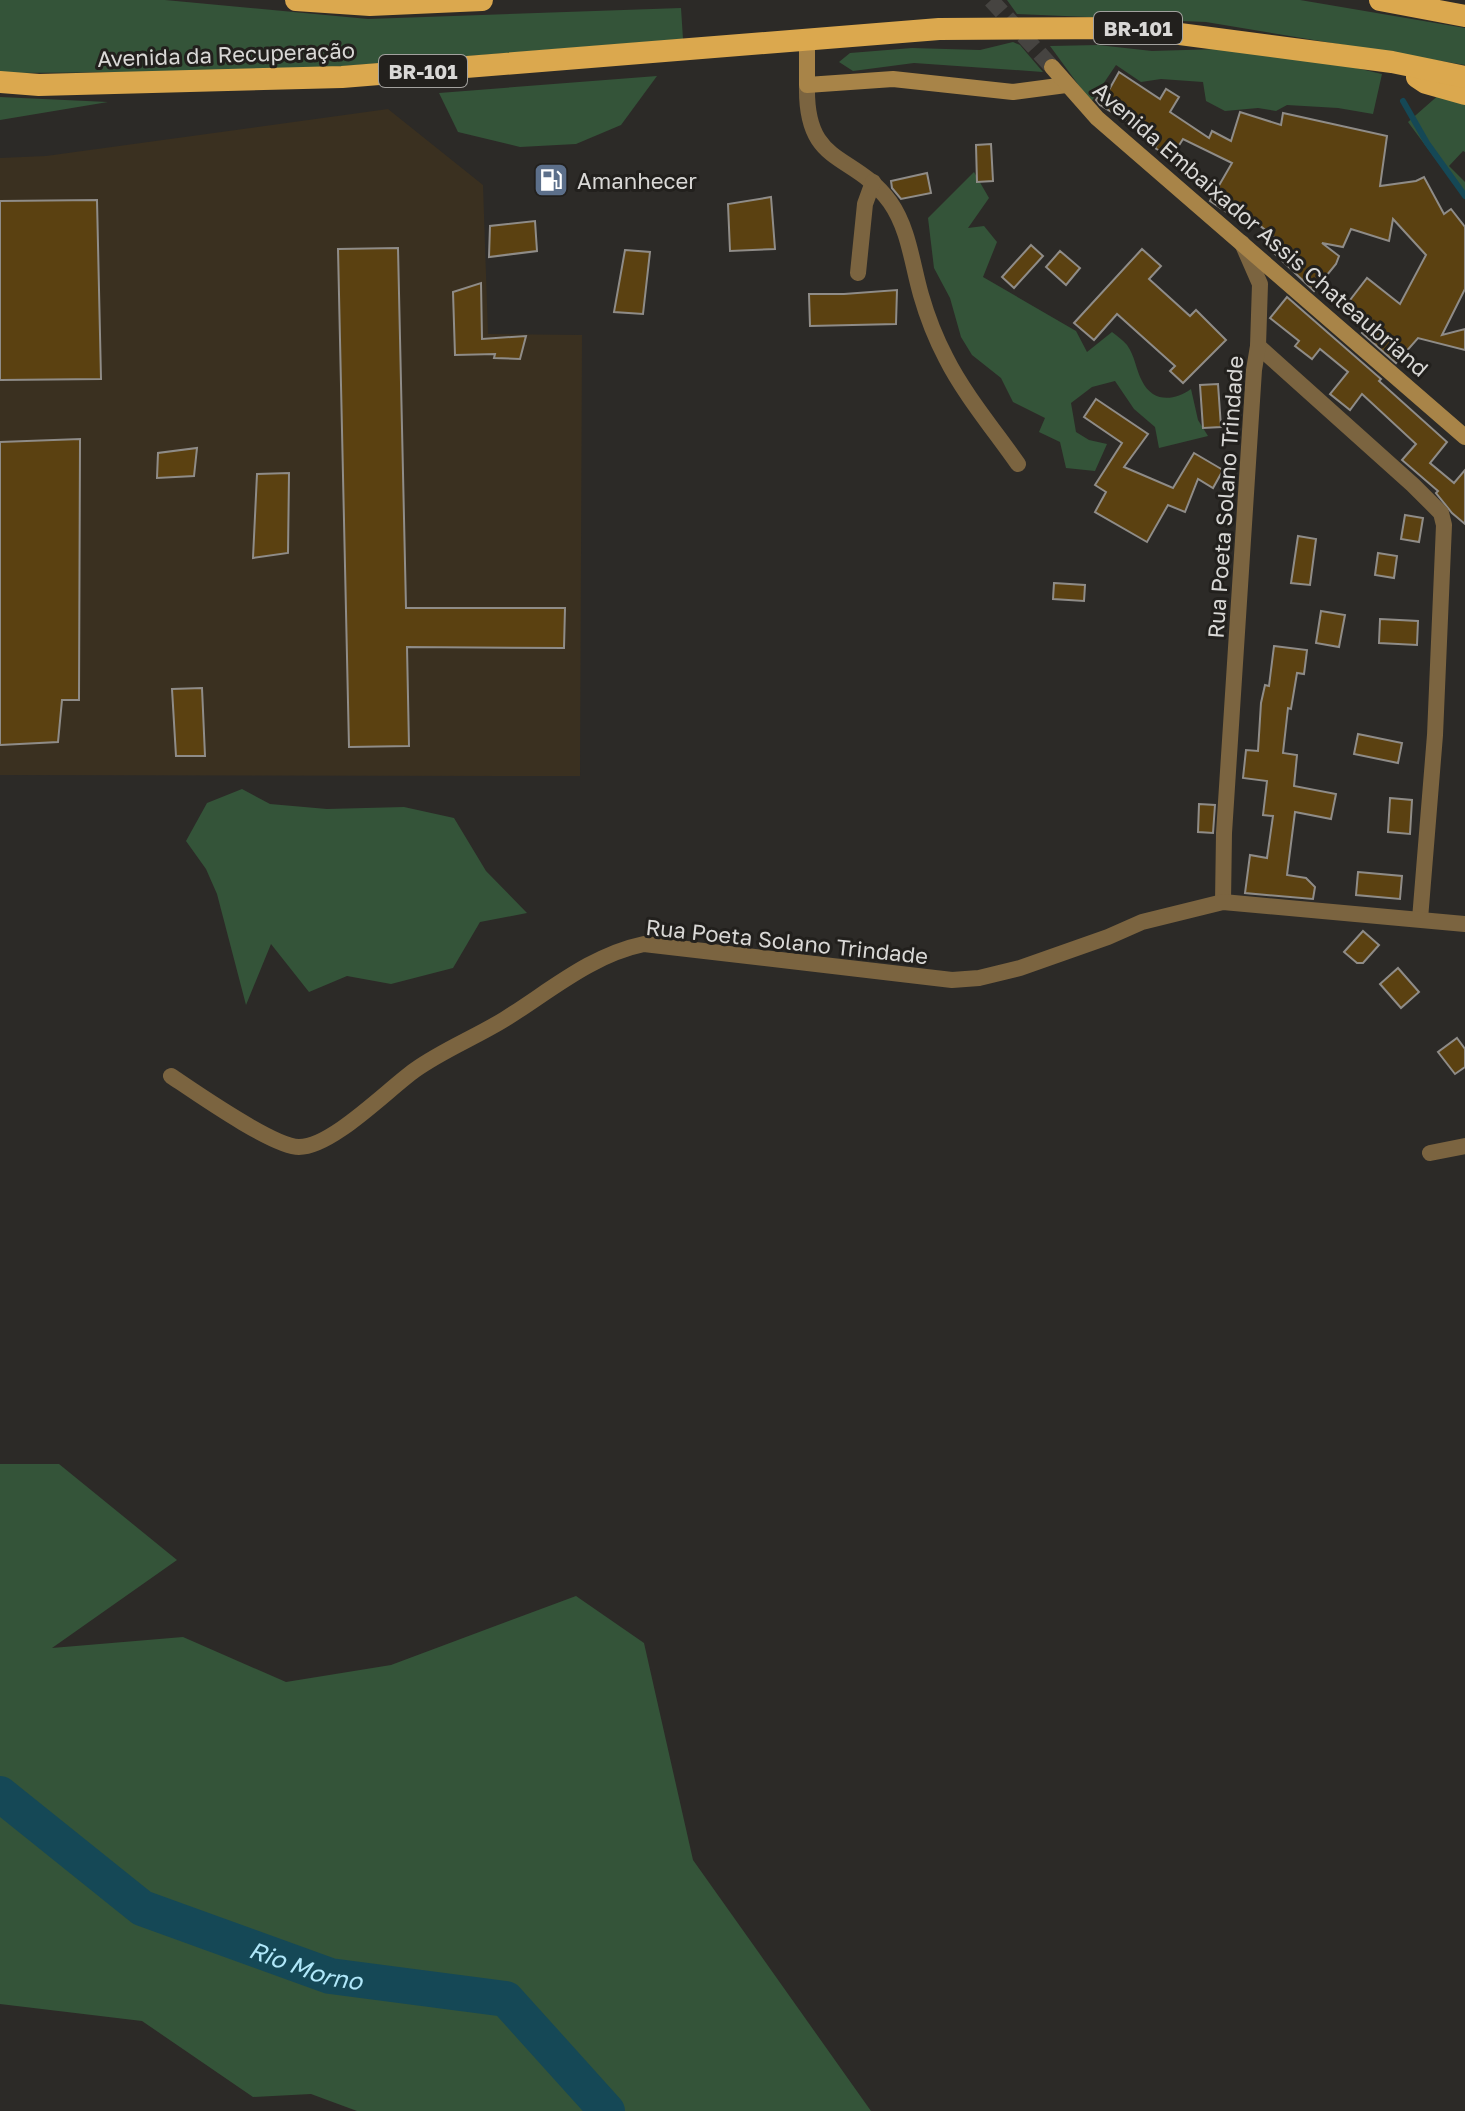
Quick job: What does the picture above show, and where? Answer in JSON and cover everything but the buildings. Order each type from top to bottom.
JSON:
[{"type":"highway","name":"Avenida da Recuperação","points":[[296,0],[370,5],[482,0]]},
{"type":"highway","points":[[1380,0],[1465,16]]},
{"type":"highway","name":"Avenida da Recuperação","points":[[0,82],[39,85],[342,77],[939,29],[1134,28],[1392,62],[1465,77]]},
{"type":"highway","points":[[1392,62],[1426,83],[1465,94]]},
{"type":"main road","points":[[807,40],[807,85]]},
{"type":"main road","name":"Avenida Embaixador Assis Chateaubriand","points":[[1052,67],[1097,118],[1465,437]]},
{"type":"main road","name":"Avenida Embaixador Assis Chateaubriand","points":[[807,85],[893,79],[1013,92],[1066,85]]},
{"type":"street","points":[[807,85],[807,108],[814,132],[829,154],[873,182],[892,205],[907,238],[921,297],[946,359],[1018,464]]},
{"type":"street","points":[[858,273],[865,204],[873,182]]},
{"type":"street","name":"Rua Poeta Solano Trindade","points":[[1223,902],[1224,833],[1260,284],[1241,242]]},
{"type":"street","points":[[1258,346],[1441,513],[1444,525],[1435,735],[1420,919]]},
{"type":"street","name":"Rua Poeta Solano Trindade","points":[[171,1076],[228,1114],[269,1137],[297,1147],[316,1143],[335,1132],[416,1069],[503,1020],[574,973],[622,949],[644,944],[952,980],[979,978],[1035,963],[1142,922],[1223,902],[1465,924]]},
{"type":"street","points":[[1430,1153],[1465,1146]]},
{"type":"shaded area","points":[[388,109],[483,185],[488,334],[582,335],[580,776],[0,775],[0,158],[46,156]]},
{"type":"green space","points":[[0,0],[165,0],[368,19],[681,8],[683,39],[282,71],[8,73],[0,72]]},
{"type":"green space","points":[[1007,0],[1300,0],[1465,28],[1465,65],[1206,22],[1017,14]]},
{"type":"green space","points":[[1013,42],[1020,45],[1043,72],[914,63],[853,71],[839,62],[850,53],[912,48],[980,50]]},
{"type":"green space","points":[[1098,45],[1152,51],[1218,49],[1300,55],[1382,74],[1373,114],[1287,105],[1276,111],[1258,108],[1225,111],[1206,101],[1203,82],[1161,79],[1141,82],[1116,65],[1091,102],[1050,46]]},
{"type":"green space","points":[[657,76],[621,125],[576,144],[520,147],[458,132],[439,93]]},
{"type":"green space","points":[[1441,93],[1465,100],[1465,152],[1449,166],[1465,182],[1465,199],[1408,122]]},
{"type":"green space","points":[[0,97],[108,102],[0,120]]},
{"type":"green space","points":[[974,172],[989,198],[968,228],[984,226],[997,242],[983,277],[1076,331],[1087,352],[1112,332],[1127,345],[1142,381],[1152,393],[1171,398],[1191,389],[1198,420],[1208,436],[1159,448],[1155,427],[1134,409],[1115,381],[1092,387],[1071,403],[1076,432],[1089,440],[1107,444],[1095,471],[1066,468],[1060,442],[1039,432],[1045,418],[1013,402],[1001,378],[972,355],[961,337],[950,298],[934,268],[928,218]]},
{"type":"green space","points":[[242,789],[270,804],[327,809],[404,807],[454,818],[486,871],[527,913],[480,922],[453,968],[391,984],[347,976],[309,992],[271,944],[246,1005],[217,894],[206,869],[186,841],[207,803]]},
{"type":"green space","points":[[0,1464],[59,1464],[177,1560],[52,1648],[183,1637],[286,1682],[391,1665],[576,1596],[644,1643],[693,1860],[871,2111],[357,2111],[311,2094],[253,2097],[142,2021],[0,2004]]},
{"type":"waterway","points":[[1403,101],[1427,143],[1465,196]]},
{"type":"waterway","name":"Rio Morno","points":[[0,1794],[142,1908],[330,1976],[506,1999],[607,2111]]},
{"type":"tunnel","points":[[991,0],[1052,67]]},
{"type":"place","name":"Amanhecer","points":[[551,180]]}]
